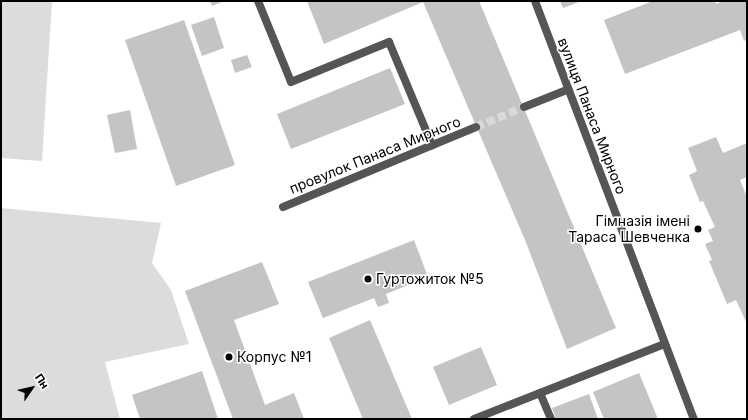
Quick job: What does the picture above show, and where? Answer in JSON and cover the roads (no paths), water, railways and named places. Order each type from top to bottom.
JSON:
[{"type":"street","points":[[258,1],[291,82],[389,42],[432,145]]},
{"type":"street","name":"вулиця Панаса Мирного","points":[[535,1],[664,344],[694,419]]},
{"type":"street","points":[[524,107],[569,89]]},
{"type":"street","name":"провулок Панаса Мирного","points":[[283,207],[476,127]]},
{"type":"street","points":[[474,419],[664,344]]},
{"type":"street","points":[[540,393],[551,419]]},
{"type":"tunnel","points":[[476,127],[524,107]]},
{"type":"place","name":"Гімназія імені Тараса Шевченка","points":[[698,229]]},
{"type":"place","name":"Гуртожиток №5","points":[[368,279]]},
{"type":"place","name":"Корпус №1","points":[[229,357]]}]
